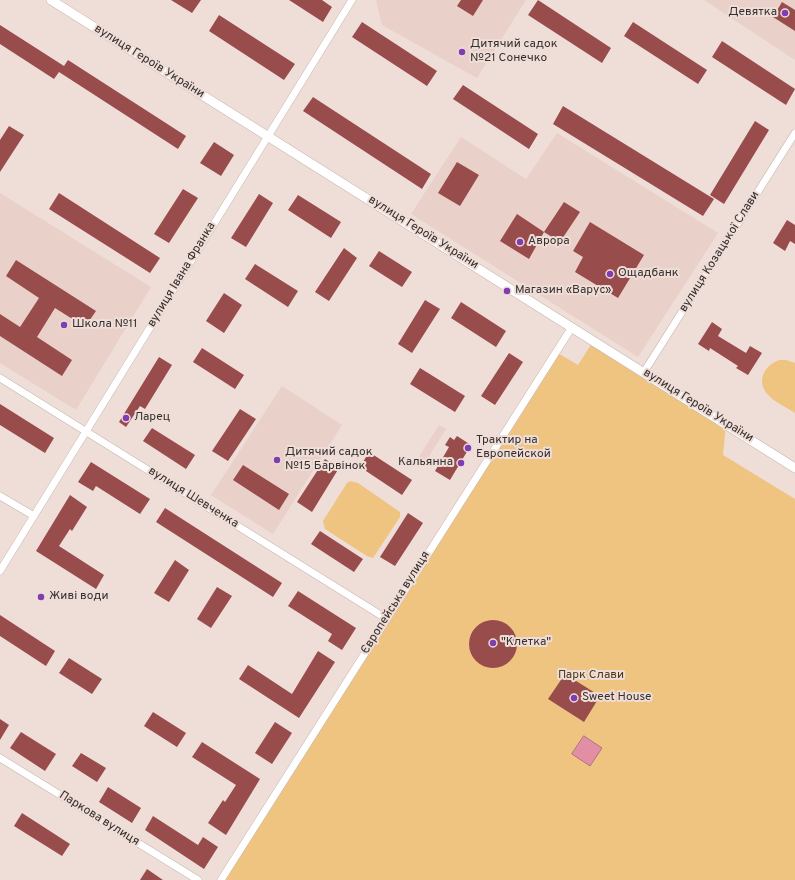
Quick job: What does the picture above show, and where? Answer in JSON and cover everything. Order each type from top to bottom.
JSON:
[{"type":"street","name":"вулиця Героїв України","points":[[51,0],[795,468]]},
{"type":"street","name":"вулиця Івана Франка","points":[[0,571],[352,0]]},
{"type":"street","name":"вулиця Козацької Слави","points":[[644,372],[795,132]]},
{"type":"street","name":"Європейська вулиця","points":[[221,880],[572,327]]},
{"type":"street","name":"вулиця Шевченка","points":[[0,378],[387,618]]},
{"type":"street","points":[[0,496],[34,516]]},
{"type":"street","name":"Паркова вулиця","points":[[0,758],[198,880]]},
{"type":"shaded area","name":"Дитячий садок №21 Сонечко","points":[[376,0],[526,0],[477,78],[382,25]]},
{"type":"shaded area","points":[[704,0],[795,0],[795,60]]},
{"type":"shaded area","points":[[557,133],[718,233],[638,357],[411,214],[461,137],[526,179]]},
{"type":"shaded area","name":"Школа №11","points":[[0,193],[151,287],[76,410],[0,363]]},
{"type":"shaded area","name":"Дитячий садок №15 Барвінок","points":[[282,386],[342,425],[273,534],[211,495]]},
{"type":"shaded area","points":[[439,425],[446,429],[423,466],[416,462]]},
{"type":"shaded area","points":[[584,736],[602,748],[590,766],[572,754]]},
{"type":"green space","name":"Парк Слави","points":[[594,340],[726,424],[723,455],[795,499],[795,880],[221,880],[556,352],[578,365]]},
{"type":"green space","points":[[786,360],[795,363],[795,413],[772,398],[767,393],[762,382],[764,372],[774,362]]},
{"type":"green space","points":[[350,481],[358,483],[400,512],[400,517],[373,558],[367,556],[325,529],[323,521],[347,483]]},
{"type":"building","points":[[171,0],[201,0],[192,13]]},
{"type":"building","points":[[289,0],[322,0],[332,7],[323,22]]},
{"type":"building","points":[[461,0],[483,0],[473,16],[457,6]]},
{"type":"building","points":[[538,0],[611,48],[602,63],[528,15]]},
{"type":"building","name":"Девятка","points":[[782,2],[795,10],[795,31],[773,17]]},
{"type":"building","points":[[219,15],[295,64],[284,80],[209,31]]},
{"type":"building","points":[[362,22],[437,71],[427,86],[352,37]]},
{"type":"building","points":[[633,22],[707,70],[698,84],[624,36]]},
{"type":"building","points":[[0,25],[64,66],[68,60],[186,136],[178,149],[59,72],[54,79],[0,44]]},
{"type":"building","points":[[722,41],[795,89],[786,105],[712,57]]},
{"type":"building","points":[[463,85],[538,134],[529,149],[453,99]]},
{"type":"building","points":[[313,97],[431,174],[422,189],[303,111]]},
{"type":"building","points":[[563,106],[714,199],[703,216],[553,124]]},
{"type":"building","points":[[755,121],[769,130],[724,204],[710,195]]},
{"type":"building","points":[[9,126],[24,135],[0,172],[0,140]]},
{"type":"building","points":[[214,142],[234,155],[221,176],[200,163]]},
{"type":"building","points":[[457,162],[479,175],[460,206],[438,193]]},
{"type":"building","points":[[183,189],[198,198],[169,243],[154,234]]},
{"type":"building","points":[[59,193],[160,258],[150,273],[49,209]]},
{"type":"building","points":[[259,194],[273,203],[246,247],[231,238]]},
{"type":"building","points":[[298,195],[341,222],[331,238],[288,210]]},
{"type":"building","points":[[564,202],[580,212],[560,242],[544,232]]},
{"type":"building","points":[[517,214],[544,232],[529,259],[500,241]]},
{"type":"building","points":[[787,220],[795,225],[795,244],[790,241],[785,251],[773,243]]},
{"type":"building","points":[[590,222],[644,255],[618,298],[575,272],[583,257],[573,251]]},
{"type":"building","points":[[344,248],[357,258],[329,301],[315,292]]},
{"type":"building","points":[[379,251],[412,272],[402,287],[369,266]]},
{"type":"building","points":[[16,260],[96,311],[85,327],[55,308],[37,337],[72,360],[62,376],[0,336],[0,314],[20,327],[39,298],[6,276]]},
{"type":"building","points":[[255,264],[298,291],[288,307],[245,279]]},
{"type":"building","points":[[224,293],[242,305],[224,333],[206,321]]},
{"type":"building","points":[[425,300],[440,309],[412,353],[398,344]]},
{"type":"building","points":[[461,302],[506,331],[496,347],[451,318]]},
{"type":"building","points":[[712,322],[722,329],[718,336],[746,353],[750,346],[762,353],[748,375],[736,368],[738,366],[710,348],[709,351],[698,344]]},
{"type":"building","points":[[202,348],[244,375],[235,389],[193,362]]},
{"type":"building","points":[[509,353],[523,362],[495,405],[481,396]]},
{"type":"building","points":[[159,357],[172,365],[145,409],[140,406],[126,427],[119,422]]},
{"type":"building","points":[[420,368],[465,396],[455,412],[410,384]]},
{"type":"building","points":[[0,404],[54,438],[45,453],[0,425]]},
{"type":"building","points":[[240,409],[256,419],[228,461],[212,451]]},
{"type":"building","points":[[152,428],[195,455],[186,469],[143,441]]},
{"type":"building","points":[[457,436],[471,445],[450,480],[435,471],[449,447],[445,445],[450,437],[454,440]]},
{"type":"building","points":[[369,452],[412,480],[402,495],[360,467]]},
{"type":"building","points":[[325,459],[339,468],[312,512],[297,502]]},
{"type":"building","points":[[91,462],[150,499],[140,514],[96,486],[93,491],[78,482]]},
{"type":"building","points":[[243,465],[289,494],[279,510],[233,480]]},
{"type":"building","points":[[70,495],[87,507],[72,531],[70,529],[59,546],[104,575],[96,589],[36,551]]},
{"type":"building","points":[[165,508],[282,583],[273,597],[156,522]]},
{"type":"building","points":[[408,513],[423,523],[395,566],[380,557]]},
{"type":"building","points":[[320,531],[363,559],[354,572],[311,544]]},
{"type":"building","points":[[175,560],[189,570],[169,602],[154,593]]},
{"type":"building","points":[[217,587],[232,596],[211,628],[197,619]]},
{"type":"building","points":[[298,591],[356,628],[342,650],[328,641],[332,634],[288,606]]},
{"type":"building","points":[[0,615],[55,651],[46,666],[0,636]]},
{"type":"building","name":"\"Клетка\"","points":[[488,620],[498,620],[507,624],[513,630],[516,635],[516,653],[507,664],[498,668],[488,668],[479,664],[473,658],[469,649],[469,639],[473,630],[479,624]]},
{"type":"building","points":[[318,651],[335,662],[299,718],[239,679],[248,665],[292,694]]},
{"type":"building","points":[[69,658],[102,679],[92,694],[59,673]]},
{"type":"building","name":"Sweet House","points":[[565,674],[600,696],[584,722],[548,699]]},
{"type":"building","points":[[153,712],[186,733],[177,747],[144,726]]},
{"type":"building","points":[[0,719],[9,725],[0,740]]},
{"type":"building","points":[[275,722],[292,733],[272,764],[255,753]]},
{"type":"building","points":[[21,732],[56,754],[45,771],[10,748]]},
{"type":"building","points":[[202,742],[260,779],[226,835],[208,823],[223,800],[225,802],[236,785],[192,757]]},
{"type":"building","points":[[81,753],[106,768],[97,782],[72,766]]},
{"type":"building","points":[[108,787],[141,808],[132,823],[99,802]]},
{"type":"building","points":[[22,813],[70,844],[62,856],[14,826]]},
{"type":"building","points":[[153,816],[198,845],[203,837],[218,847],[204,869],[145,830]]},
{"type":"building","points":[[147,869],[163,880],[140,880]]},
{"type":"place","name":"Девятка","points":[[785,13]]},
{"type":"place","name":"Дитячий садок №21 Сонечко","points":[[462,52]]},
{"type":"place","name":"Аврора","points":[[520,242]]},
{"type":"place","name":"Ощадбанк","points":[[610,274]]},
{"type":"place","name":"Магазин «Варус»","points":[[507,291]]},
{"type":"place","name":"Школа №11","points":[[64,325]]},
{"type":"place","name":"Ларец","points":[[126,418]]},
{"type":"place","name":"Трактир на Европейской","points":[[468,448]]},
{"type":"place","name":"Дитячий садок №15 Барвінок","points":[[277,460]]},
{"type":"place","name":"Кальянна","points":[[461,463]]},
{"type":"place","name":"Живі води","points":[[41,597]]},
{"type":"place","name":"\"Клетка\"","points":[[493,643]]},
{"type":"place","name":"Sweet House","points":[[574,698]]}]
